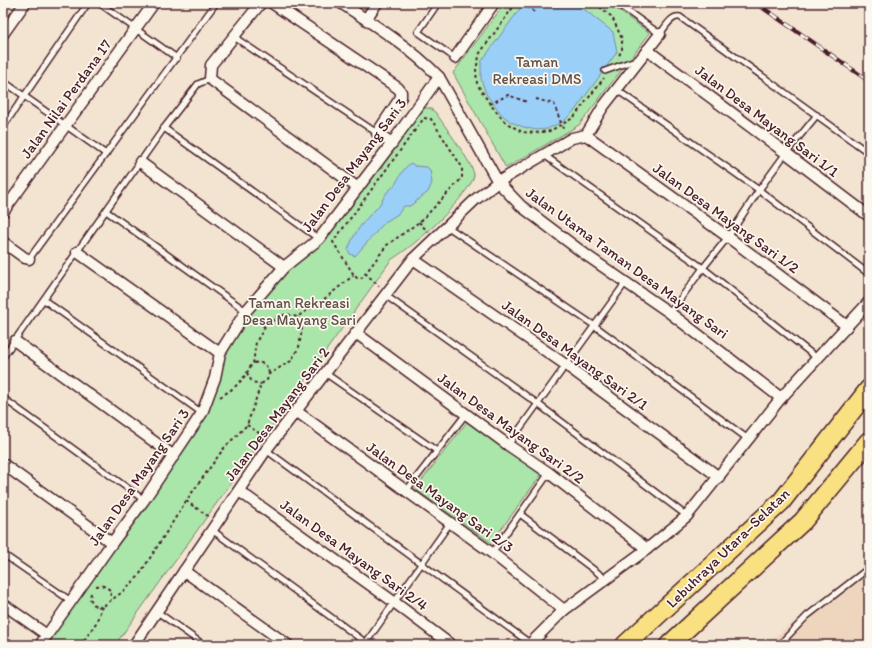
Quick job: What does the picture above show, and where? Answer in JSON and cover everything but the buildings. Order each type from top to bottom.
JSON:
[{"type":"highway","name":"Lebuhraya Utara–Selatan","points":[[625,645],[781,502],[869,389]]},
{"type":"highway","name":"Lebuhraya Utara–Selatan","points":[[669,645],[803,521],[869,441]]},
{"type":"street","points":[[3,34],[25,3]]},
{"type":"street","name":"Jalan Nilai Perdana 17","points":[[3,212],[154,3]]},
{"type":"street","points":[[261,3],[211,65],[210,79],[358,188]]},
{"type":"street","points":[[272,3],[392,84],[401,92],[401,97],[377,133],[392,143]]},
{"type":"street","name":"Jalan Utama Taman Desa Mayang Sari","points":[[341,3],[366,19],[425,63],[439,77],[498,182],[521,206],[670,313],[781,398]]},
{"type":"street","points":[[366,19],[377,3]]},
{"type":"street","points":[[455,58],[494,3]]},
{"type":"street","points":[[586,135],[603,107],[660,34]]},
{"type":"street","name":"Jalan Desa Mayang Sari 1/1","points":[[644,54],[786,153],[869,216]]},
{"type":"street","name":"Jalan Desa Mayang Sari 3","points":[[40,645],[144,500],[202,413],[215,378],[220,353],[246,311],[284,267],[319,239],[392,143],[439,77]]},
{"type":"street","name":"Jalan Desa Mayang Sari 2","points":[[134,645],[266,450],[413,259],[476,200],[498,182],[572,138],[586,135]]},
{"type":"street","name":"Jalan Desa Mayang Sari 1/2","points":[[586,135],[728,237],[847,326]]},
{"type":"street","points":[[140,162],[284,267]]},
{"type":"street","points":[[3,242],[25,258],[29,259]]},
{"type":"street","points":[[77,252],[220,353]]},
{"type":"street","name":"Jalan Desa Mayang Sari 2/1","points":[[413,259],[566,365],[719,477]]},
{"type":"street","points":[[530,644],[564,610],[647,549],[687,516],[781,398],[869,302]]},
{"type":"street","name":"Jalan Desa Mayang Sari 2/2","points":[[356,334],[508,445],[549,473],[647,549]]},
{"type":"street","points":[[14,341],[174,456]]},
{"type":"street","name":"Jalan Desa Mayang Sari 2/3","points":[[296,411],[492,553],[564,610]]},
{"type":"street","points":[[3,464],[112,543]]},
{"type":"street","name":"Jalan Desa Mayang Sari 2/4","points":[[239,491],[452,645]]},
{"type":"street","points":[[184,571],[288,645]]},
{"type":"street","points":[[3,604],[47,635]]},
{"type":"lane","points":[[3,127],[88,3]]},
{"type":"lane","points":[[99,3],[176,58]]},
{"type":"lane","points":[[29,259],[216,3]]},
{"type":"lane","points":[[438,3],[418,32],[455,58]]},
{"type":"lane","points":[[616,3],[660,34],[673,18],[676,16],[680,17],[869,153]]},
{"type":"lane","points":[[234,37],[377,133]]},
{"type":"lane","points":[[605,70],[644,54]]},
{"type":"lane","points":[[3,357],[164,128],[198,84],[210,79]]},
{"type":"lane","points":[[3,81],[106,154]]},
{"type":"lane","points":[[617,90],[760,190],[869,274]]},
{"type":"lane","points":[[670,313],[728,237],[786,153],[817,115]]},
{"type":"lane","points":[[164,128],[319,239]]},
{"type":"lane","points":[[544,155],[703,268],[817,358]]},
{"type":"lane","points":[[106,211],[246,311]]},
{"type":"lane","points":[[448,227],[595,326],[748,440]]},
{"type":"lane","points":[[508,445],[626,282]]},
{"type":"lane","points":[[386,294],[538,404],[687,516]]},
{"type":"lane","points":[[44,300],[202,413]]},
{"type":"lane","points":[[325,373],[437,451]]},
{"type":"lane","points":[[3,398],[144,500]]},
{"type":"lane","points":[[406,491],[466,414]]},
{"type":"lane","points":[[266,450],[530,644]]},
{"type":"lane","points":[[492,553],[549,473]]},
{"type":"lane","points":[[520,514],[606,579]]},
{"type":"lane","points":[[215,526],[366,644],[450,523]]},
{"type":"lane","points":[[3,554],[71,601]]},
{"type":"lane","points":[[779,645],[807,616],[869,568]]},
{"type":"lane","points":[[156,611],[204,645]]},
{"type":"path","points":[[516,3],[480,52],[476,69],[477,84],[490,104],[505,122],[522,132],[535,133],[550,131],[573,118],[612,68],[622,49],[622,39],[612,17],[594,3]]},
{"type":"path","points":[[522,3],[536,13]]},
{"type":"path","points":[[490,104],[508,95],[527,102]]},
{"type":"path","points":[[536,99],[554,104],[562,124]]},
{"type":"path","points":[[424,118],[431,119],[462,167],[462,178],[422,220],[387,245],[365,273],[362,278],[358,278],[354,275],[333,242],[424,118]]},
{"type":"path","points":[[365,273],[386,294]]},
{"type":"path","points":[[253,364],[256,342],[265,327],[277,317],[287,314],[297,316],[323,300],[354,275]]},
{"type":"path","points":[[246,311],[265,327]]},
{"type":"path","points":[[269,374],[290,361],[299,347],[302,329],[297,316]]},
{"type":"path","points":[[81,645],[96,623],[102,607],[122,593],[138,577],[186,501],[224,448],[247,426],[261,384],[267,380],[269,369],[261,362],[253,364],[249,367],[247,373],[234,389],[216,399]]},
{"type":"path","points":[[247,373],[252,382],[261,384]]},
{"type":"path","points":[[247,426],[273,442]]},
{"type":"path","points":[[186,501],[215,526]]},
{"type":"path","points":[[99,580],[96,586],[102,585],[110,590],[111,601]]},
{"type":"path","points":[[91,592],[90,599],[95,606],[102,607]]},
{"type":"path","points":[[83,642],[87,645]]},
{"type":"shaded area","points":[[869,562],[869,645],[765,645]]},
{"type":"green space","name":"Taman Rekreasi DMS","points":[[505,3],[608,3],[650,33],[579,125],[506,168],[453,73]]},
{"type":"green space","name":"Taman Rekreasi Desa Mayang Sari","points":[[421,108],[430,108],[436,113],[458,144],[473,170],[474,175],[467,190],[432,228],[391,260],[115,645],[36,645],[198,419],[218,351],[263,283],[273,271],[321,242]]},
{"type":"green space","points":[[467,422],[541,475],[491,543],[415,489]]},
{"type":"water","name":"Taman Rekreasi DMS","points":[[524,3],[576,3],[613,32],[617,52],[576,109],[564,121],[547,129],[536,130],[511,122],[502,115],[486,94],[481,79],[481,62]]},
{"type":"water","points":[[411,163],[415,166],[427,167],[430,170],[432,183],[428,192],[410,206],[404,206],[398,214],[385,222],[355,256],[350,254],[348,250],[359,228],[378,207],[405,168]]},
{"type":"railway","points":[[756,3],[869,81]]}]
